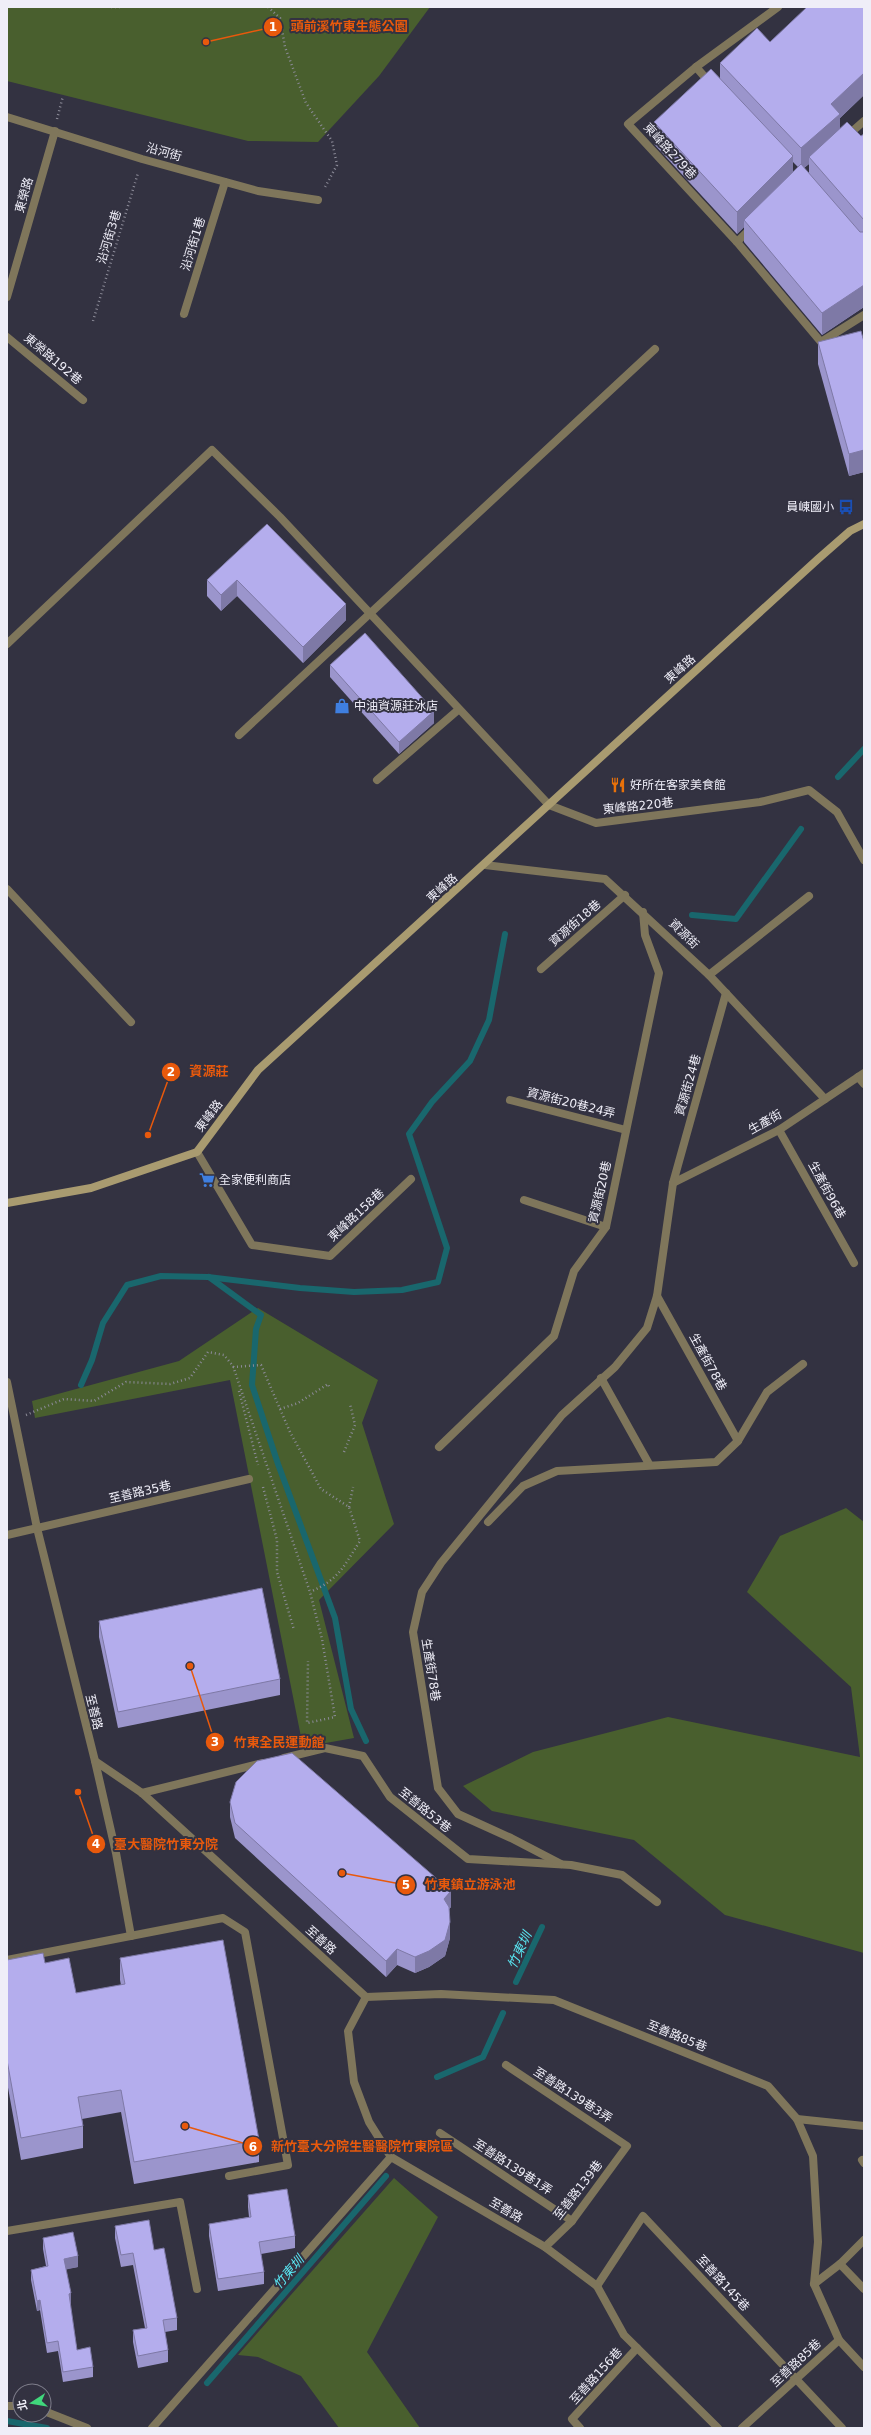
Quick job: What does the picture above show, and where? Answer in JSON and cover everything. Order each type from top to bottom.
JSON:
[{"type":"main road","name":"東峰路","points":[[197,1152],[258,1070],[485,865],[818,559],[850,531],[864,524]]},
{"type":"main road","points":[[7,1203],[90,1188],[197,1152]]},
{"type":"street","name":"東峰路279巷","points":[[778,7],[696,67],[628,124],[737,242],[821,342],[864,315]]},
{"type":"street","points":[[696,67],[717,90]]},
{"type":"street","name":"沿河街","points":[[7,117],[142,159],[258,191],[318,200]]},
{"type":"street","points":[[841,142],[864,122]]},
{"type":"street","name":"東榮路","points":[[9,285],[55,131]]},
{"type":"street","name":"沿河街1巷","points":[[184,314],[225,182]]},
{"type":"street","points":[[737,242],[758,221]]},
{"type":"street","points":[[7,297],[9,285]]},
{"type":"street","name":"東榮路192巷","points":[[7,337],[83,400]]},
{"type":"street","points":[[239,736],[369,613],[654,349]]},
{"type":"street","points":[[7,644],[212,450],[280,517],[458,710],[549,805]]},
{"type":"street","points":[[377,780],[458,710]]},
{"type":"street","name":"東峰路220巷","points":[[549,805],[596,823],[760,802],[809,790],[837,812],[864,860]]},
{"type":"street","name":"資源街","points":[[485,865],[605,879],[643,912],[709,975],[825,1099]]},
{"type":"street","points":[[7,889],[131,1022]]},
{"type":"street","name":"資源街18巷","points":[[541,969],[625,896]]},
{"type":"street","points":[[709,975],[809,896]]},
{"type":"street","name":"資源街20巷","points":[[439,1447],[554,1336],[574,1271],[606,1227],[660,973],[645,935],[643,912]]},
{"type":"street","name":"資源街24巷","points":[[673,1183],[726,992]]},
{"type":"street","points":[[861,1075],[864,1084]]},
{"type":"street","name":"生產街","points":[[673,1183],[779,1130],[861,1075]]},
{"type":"street","name":"資源街20巷24弄","points":[[510,1100],[626,1130]]},
{"type":"street","name":"生產街96巷","points":[[779,1130],[854,1263]]},
{"type":"street","name":"東峰路158巷","points":[[197,1152],[252,1245],[330,1256],[412,1179]]},
{"type":"street","name":"生產街78巷","points":[[561,1864],[511,1838],[458,1814],[438,1788],[413,1632],[422,1592],[442,1563],[562,1415],[615,1367],[647,1328],[657,1296],[673,1183]]},
{"type":"street","points":[[524,1200],[606,1227]]},
{"type":"street","name":"生產街78巷","points":[[657,1296],[738,1441]]},
{"type":"street","points":[[488,1522],[522,1486],[557,1471],[649,1464],[716,1462],[738,1441],[767,1392],[804,1364]]},
{"type":"street","points":[[602,1378],[649,1464]]},
{"type":"street","name":"至善路","points":[[7,1382],[37,1528],[95,1762],[142,1793],[366,1997],[348,2031],[354,2082],[369,2122],[391,2157],[545,2247],[597,2286],[624,2334],[718,2428]]},
{"type":"street","name":"至善路35巷","points":[[7,1535],[249,1479]]},
{"type":"street","name":"至善路53巷","points":[[142,1793],[325,1748],[363,1756],[390,1797],[468,1859],[572,1865],[622,1875],[657,1902]]},
{"type":"street","points":[[95,1762],[116,1853],[132,1936]]},
{"type":"street","points":[[7,1960],[223,1918],[245,1932],[288,2165],[229,2176]]},
{"type":"street","name":"至善路85巷","points":[[366,1997],[441,1994],[554,2000],[768,2086],[798,2119],[813,2156],[818,2242],[814,2284],[839,2340],[742,2428]]},
{"type":"street","name":"至善路139巷3弄","points":[[506,2065],[627,2146]]},
{"type":"street","points":[[798,2119],[864,2126]]},
{"type":"street","name":"至善路139巷1弄","points":[[440,2134],[572,2221]]},
{"type":"street","name":"至善路139巷","points":[[545,2247],[572,2221],[627,2146]]},
{"type":"street","points":[[152,2428],[391,2157]]},
{"type":"street","points":[[7,2231],[180,2202],[196,2289]]},
{"type":"street","name":"至善路145巷","points":[[597,2286],[643,2216],[842,2428]]},
{"type":"street","points":[[814,2284],[840,2264],[864,2240]]},
{"type":"street","points":[[840,2264],[864,2289]]},
{"type":"street","points":[[839,2340],[864,2367]]},
{"type":"street","name":"至善路156巷","points":[[580,2428],[572,2419],[637,2348]]},
{"type":"street","points":[[52,2414],[88,2428]]},
{"type":"path","points":[[111,7],[123,7]]},
{"type":"path","points":[[268,7],[280,18],[285,46],[306,103],[332,141],[337,164],[318,200]]},
{"type":"path","points":[[55,131],[62,96]]},
{"type":"path","name":"沿河街3巷","points":[[93,321],[142,159]]},
{"type":"path","points":[[258,1465],[233,1366],[261,1365],[280,1409],[321,1489],[350,1507]]},
{"type":"path","points":[[280,1409],[298,1402],[328,1384],[330,1389]]},
{"type":"path","points":[[344,1452],[355,1425],[350,1404]]},
{"type":"path","points":[[263,1487],[277,1540],[277,1572],[294,1630]]},
{"type":"path","points":[[310,1592],[328,1584],[335,1578],[360,1541],[350,1507],[353,1487]]},
{"type":"path","points":[[307,1722],[308,1661]]},
{"type":"green space","points":[[7,7],[430,7],[379,76],[318,142],[248,141],[7,81]]},
{"type":"green space","points":[[258,1308],[378,1380],[362,1423],[394,1524],[319,1600],[354,1738],[303,1747],[230,1380],[35,1418],[32,1401],[179,1361]]},
{"type":"green space","points":[[846,1508],[864,1522],[864,1953],[725,1915],[634,1840],[492,1811],[463,1786],[533,1752],[668,1717],[860,1757],[851,1687],[747,1592],[780,1536]]},
{"type":"green space","points":[[394,2178],[438,2217],[367,2352],[420,2428],[339,2428],[301,2376],[258,2357],[238,2355]]},
{"type":"building","points":[[807,7],[864,7],[864,73],[831,104],[840,114],[801,148],[720,63],[757,28],[770,42]]},
{"type":"building","points":[[711,69],[793,156],[737,212],[654,122]]},
{"type":"building","points":[[847,122],[861,136],[864,134],[864,220],[809,157]]},
{"type":"building","points":[[801,164],[860,232],[864,232],[864,285],[822,313],[744,220]]},
{"type":"building","points":[[861,331],[864,342],[864,450],[849,454],[818,342]]},
{"type":"building","points":[[267,524],[346,604],[303,647],[237,580],[221,595],[207,580]]},
{"type":"building","points":[[365,633],[434,711],[399,742],[330,665]]},
{"type":"building","points":[[262,1588],[280,1679],[118,1712],[99,1621]]},
{"type":"building","points":[[292,1753],[451,1891],[444,1899],[449,1907],[450,1922],[445,1940],[429,1951],[415,1957],[397,1949],[386,1961],[235,1823],[230,1802],[236,1782],[257,1761]]},
{"type":"building","points":[[223,1940],[259,2140],[134,2162],[121,2090],[78,2097],[83,2126],[21,2138],[7,2060],[7,1960],[43,1953],[45,1963],[69,1958],[76,1993],[125,1984],[120,1958]]},
{"type":"building","points":[[287,2189],[295,2236],[259,2242],[264,2272],[218,2279],[209,2224],[251,2217],[248,2195]]},
{"type":"building","points":[[149,2220],[154,2250],[164,2248],[177,2318],[163,2320],[168,2350],[138,2356],[133,2330],[147,2328],[133,2253],[121,2255],[115,2226]]},
{"type":"building","points":[[73,2232],[78,2256],[64,2259],[71,2293],[69,2294],[77,2350],[90,2347],[93,2367],[63,2372],[58,2341],[47,2343],[40,2300],[37,2301],[31,2270],[48,2266],[43,2238]]},
{"type":"waterway","points":[[838,777],[864,749]]},
{"type":"waterway","points":[[692,915],[736,919],[801,829]]},
{"type":"waterway","points":[[81,1385],[92,1360],[103,1323],[127,1285],[161,1276],[208,1277],[300,1288],[354,1292],[402,1290],[438,1282],[447,1248],[409,1134],[432,1102],[470,1061],[489,1020],[505,934]]},
{"type":"waterway","points":[[209,1277],[261,1315],[256,1329],[252,1385],[278,1464],[335,1618],[351,1709],[366,1741]]},
{"type":"waterway","name":"竹東圳","points":[[516,1982],[542,1927]]},
{"type":"waterway","name":"竹東圳","points":[[437,2077],[483,2057],[503,2013]]},
{"type":"waterway","name":"竹東圳","points":[[207,2383],[386,2176]]},
{"type":"waterway","name":"竹東圳","points":[[7,2421],[47,2428]]},
{"type":"place","name":"頭前溪竹東生態公園","points":[[206,42]]},
{"type":"place","name":"員崠國小","points":[[846,507]]},
{"type":"place","name":"中油資源莊冰店","points":[[342,706]]},
{"type":"place","name":"好所在客家美食館","points":[[618,785]]},
{"type":"place","name":"資源莊","points":[[148,1135]]},
{"type":"place","name":"全家便利商店","points":[[207,1180]]},
{"type":"place","name":"竹東全民運動館","points":[[190,1666]]},
{"type":"place","name":"臺大醫院竹東分院","points":[[78,1792]]},
{"type":"place","name":"竹東鎮立游泳池","points":[[342,1873]]},
{"type":"place","name":"新竹臺大分院生醫醫院竹東院區","points":[[185,2126]]}]
